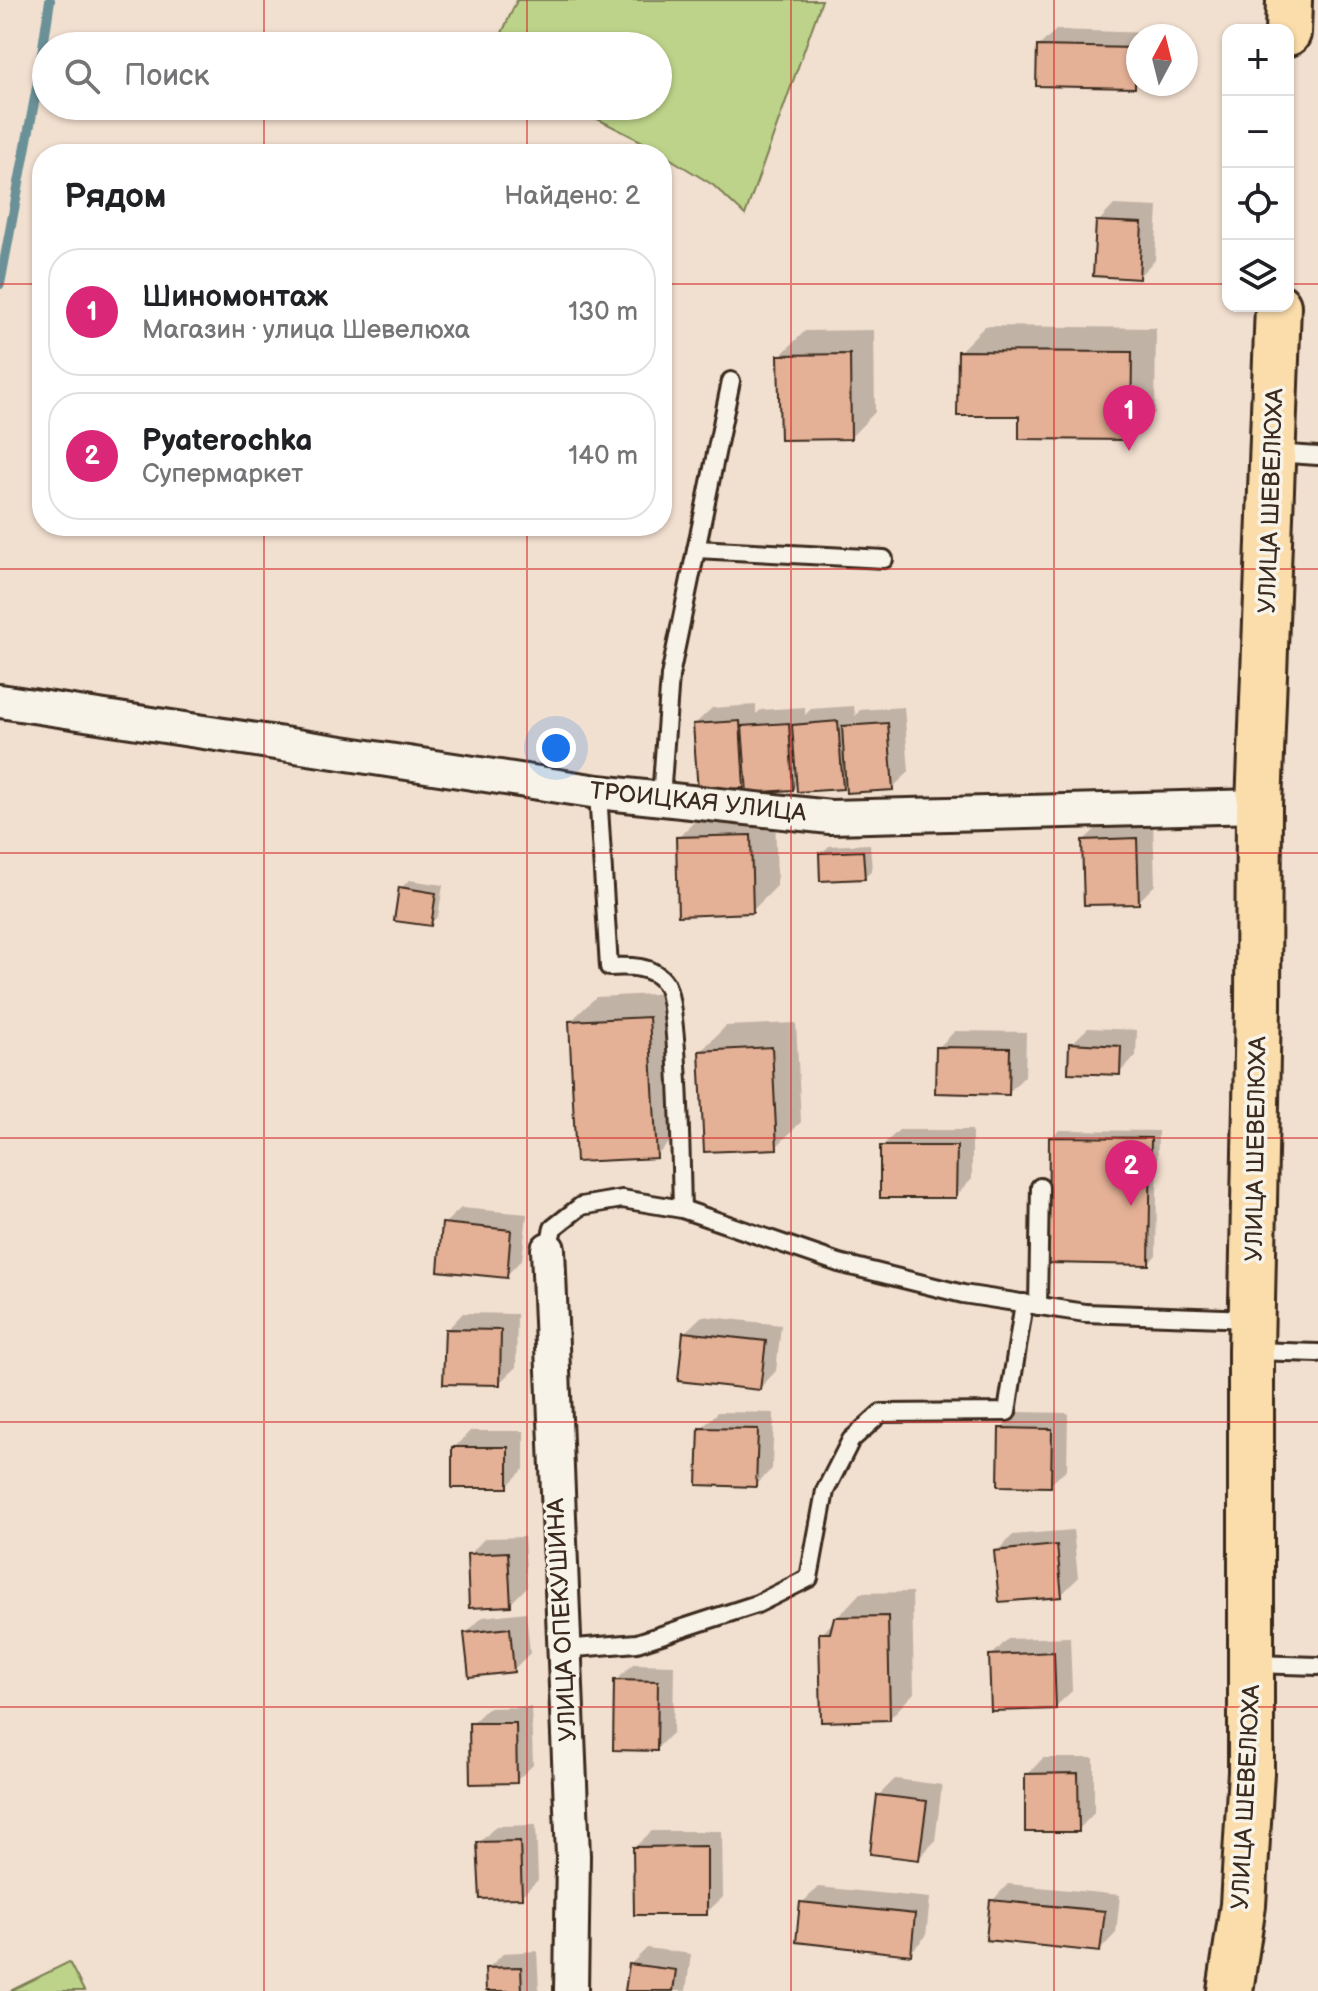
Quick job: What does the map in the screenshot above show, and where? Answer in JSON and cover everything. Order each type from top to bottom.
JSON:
[{"type":"main road","points":[[1288,24],[1289,0]]},
{"type":"main road","name":"УЛИЦА ШЕВЕЛЮХА","points":[[1230,1991],[1243,1905],[1248,1842],[1259,806],[1278,312]]},
{"type":"street","name":"ТРОИЦКАЯ УЛИЦА","points":[[0,701],[598,792],[830,817],[1259,806]]},
{"type":"street","name":"УЛИЦА ОПЕКУШИНА","points":[[548,1249],[573,1856],[571,1991]]},
{"type":"lane","points":[[661,798],[670,676],[731,381]]},
{"type":"lane","points":[[1272,453],[1318,456]]},
{"type":"lane","points":[[696,549],[884,559]]},
{"type":"lane","points":[[598,792],[609,967],[633,965],[654,973],[667,984],[673,1020],[682,1209]]},
{"type":"lane","points":[[563,1649],[637,1643],[757,1604],[809,1578],[825,1491],[851,1440],[881,1413],[1007,1412],[1031,1304],[1040,1187]]},
{"type":"lane","points":[[548,1249],[553,1228],[581,1206],[622,1199],[682,1209],[839,1263],[963,1294],[1252,1335],[1318,1353]]},
{"type":"lane","points":[[1252,1664],[1318,1666]]},
{"type":"green space","points":[[517,0],[822,0],[745,215],[713,185],[672,160],[672,144],[646,144],[600,120],[672,120],[672,32],[502,32]]},
{"type":"green space","points":[[69,1962],[84,1991],[11,1991],[12,1990]]},
{"type":"building","points":[[1037,46],[1126,48],[1126,88],[1036,86]]},
{"type":"building","points":[[1096,221],[1142,223],[1139,279],[1093,276]]},
{"type":"building","points":[[958,351],[1132,352],[1131,440],[1019,439],[1019,416],[957,416]]},
{"type":"building","points":[[850,354],[851,439],[780,440],[778,355]]},
{"type":"building","points":[[740,721],[744,788],[698,791],[693,724]]},
{"type":"building","points":[[838,721],[843,789],[797,792],[792,725]]},
{"type":"building","points":[[789,723],[793,790],[747,793],[742,726]]},
{"type":"building","points":[[888,723],[893,790],[846,793],[842,726]]},
{"type":"building","points":[[751,835],[753,913],[678,916],[676,837]]},
{"type":"building","points":[[1137,838],[1139,904],[1084,905],[1082,840]]},
{"type":"building","points":[[863,851],[865,879],[820,881],[819,853]]},
{"type":"building","points":[[399,887],[436,893],[431,926],[394,921]]},
{"type":"building","points":[[649,1017],[657,1158],[576,1162],[569,1021]]},
{"type":"building","points":[[1069,1043],[1121,1046],[1120,1075],[1068,1073]]},
{"type":"building","points":[[772,1047],[777,1149],[704,1152],[699,1051]]},
{"type":"building","points":[[936,1047],[1010,1048],[1009,1095],[935,1093]]},
{"type":"building","points":[[1049,1137],[1151,1138],[1149,1265],[1048,1263]]},
{"type":"building","points":[[880,1146],[957,1146],[956,1198],[880,1198]]},
{"type":"building","points":[[442,1223],[511,1230],[507,1278],[438,1271]]},
{"type":"building","points":[[445,1329],[501,1330],[500,1385],[443,1384]]},
{"type":"building","points":[[683,1332],[766,1341],[760,1390],[678,1381]]},
{"type":"building","points":[[699,1428],[758,1429],[756,1487],[697,1485]]},
{"type":"building","points":[[999,1428],[1052,1429],[1051,1487],[998,1486]]},
{"type":"building","points":[[452,1447],[508,1447],[508,1488],[452,1488]]},
{"type":"building","points":[[1057,1545],[1062,1597],[999,1602],[994,1551]]},
{"type":"building","points":[[508,1552],[511,1606],[469,1608],[467,1554]]},
{"type":"building","points":[[888,1616],[890,1720],[821,1722],[819,1633],[830,1633],[834,1617]]},
{"type":"building","points":[[510,1628],[514,1672],[469,1677],[464,1633]]},
{"type":"building","points":[[1054,1652],[1056,1709],[991,1711],[989,1655]]},
{"type":"building","points":[[614,1680],[658,1681],[657,1751],[613,1750]]},
{"type":"building","points":[[469,1723],[516,1723],[517,1783],[470,1784]]},
{"type":"building","points":[[1078,1773],[1079,1832],[1025,1832],[1025,1774]]},
{"type":"building","points":[[877,1795],[927,1801],[919,1860],[870,1854]]},
{"type":"building","points":[[520,1841],[522,1898],[480,1899],[477,1842]]},
{"type":"building","points":[[707,1846],[707,1915],[634,1915],[633,1847]]},
{"type":"building","points":[[990,1900],[1105,1911],[1100,1952],[986,1940]]},
{"type":"building","points":[[800,1902],[915,1914],[911,1955],[796,1942]]},
{"type":"building","points":[[629,1964],[676,1970],[673,1991],[625,1991]]},
{"type":"building","points":[[521,1967],[522,1991],[486,1991],[485,1968]]},
{"type":"waterway","points":[[45,32],[50,0]]},
{"type":"waterway","points":[[0,284],[32,114]]},
{"type":"place","name":"Шиномонтаж","points":[[1129,451]]},
{"type":"place","name":"Pyaterochka","points":[[1131,1206]]}]
